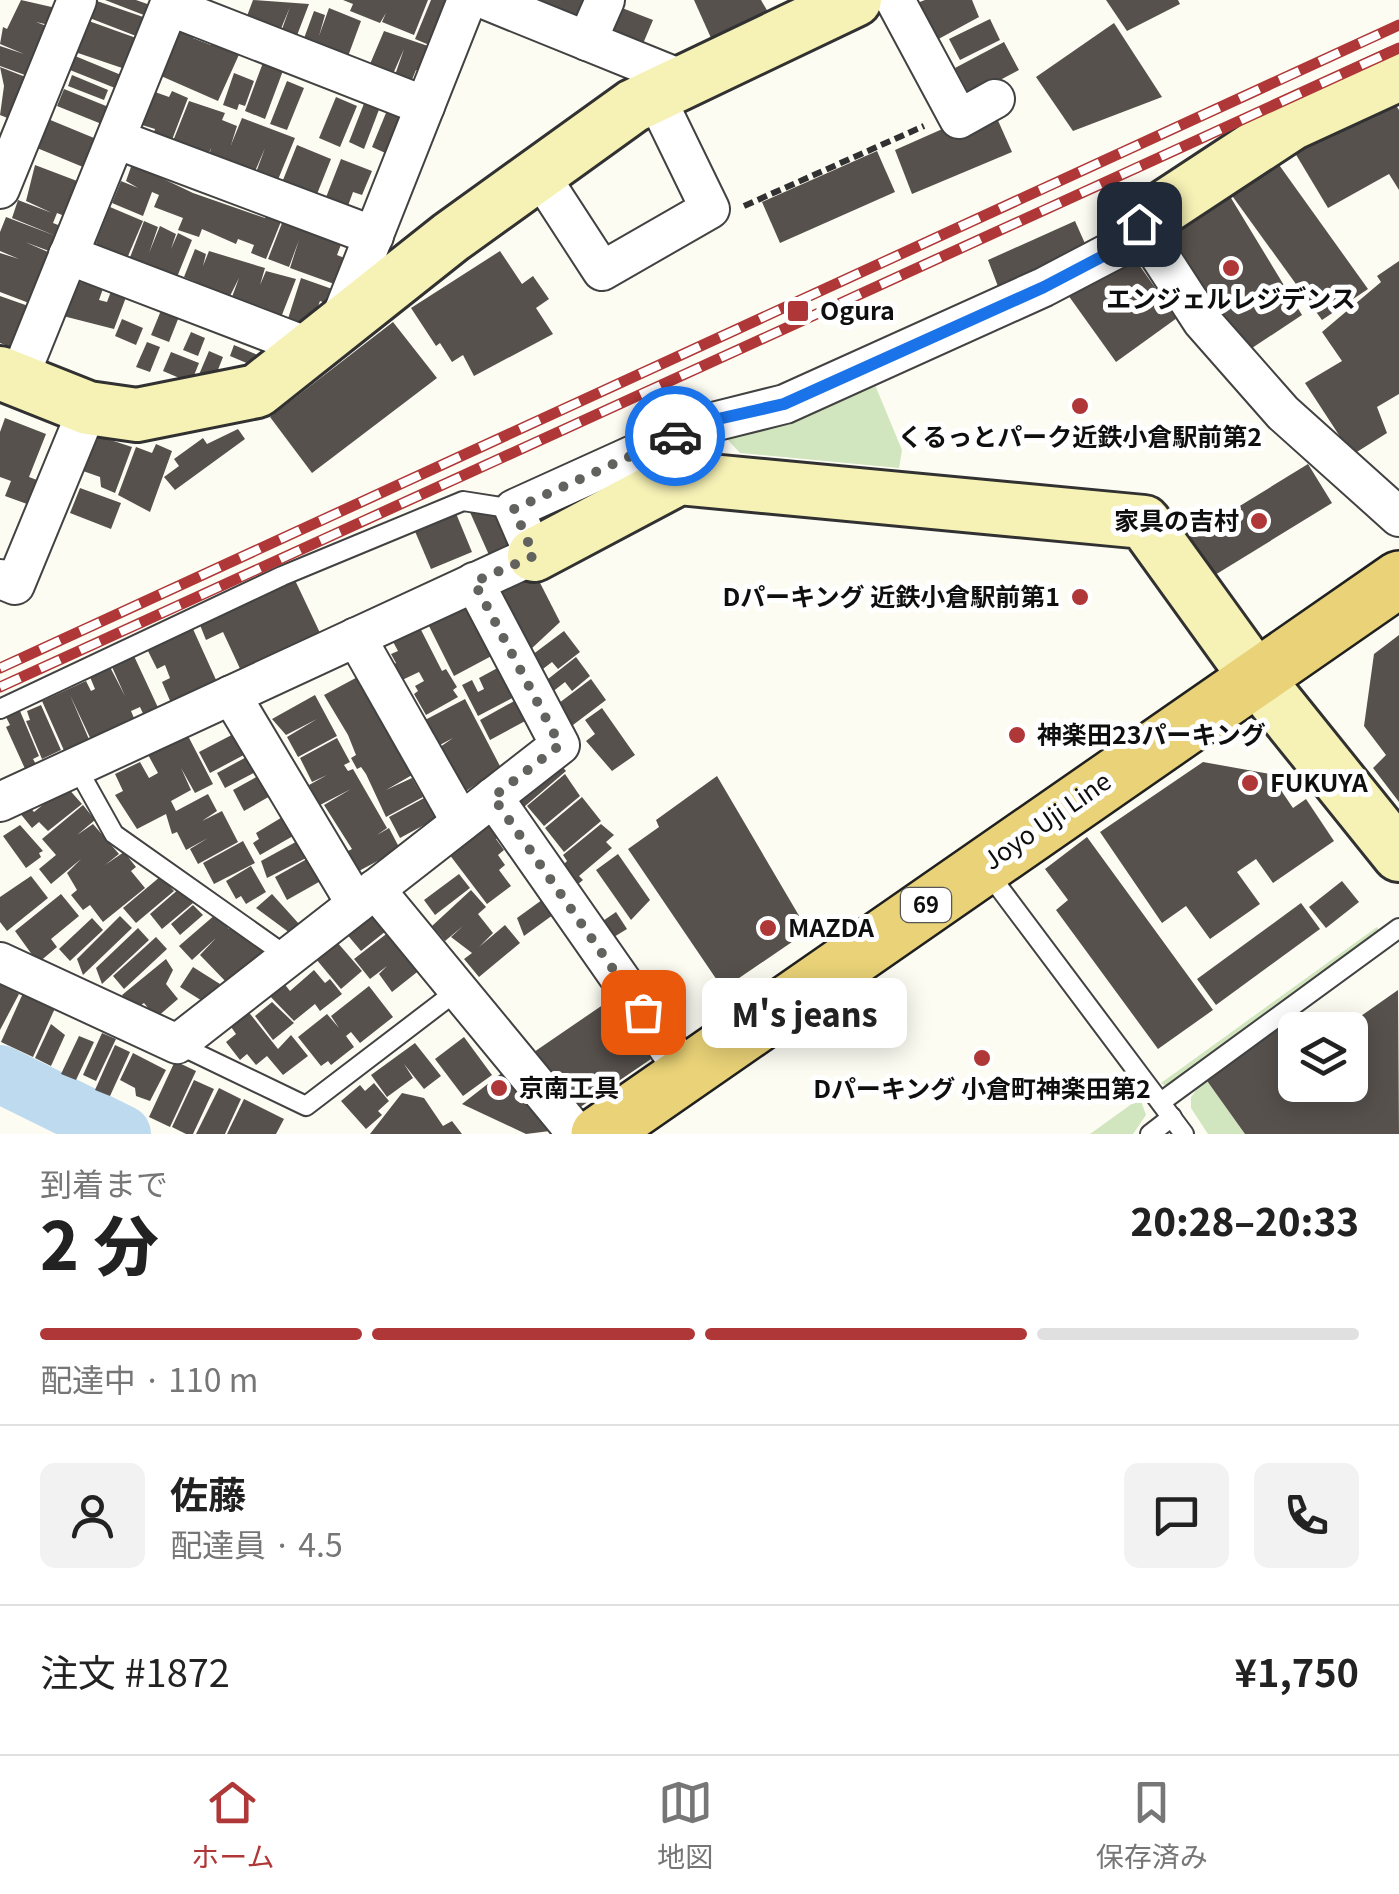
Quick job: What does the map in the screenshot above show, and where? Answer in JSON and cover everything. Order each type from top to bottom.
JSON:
[{"type":"main road","name":"Joyo Uji Line","points":[[599,1134],[1399,579]]},
{"type":"street","points":[[0,189],[10,135],[77,0]]},
{"type":"street","points":[[325,337],[374,236],[467,0]]},
{"type":"street","points":[[486,0],[588,41],[671,88],[710,209],[602,271],[539,174]]},
{"type":"street","points":[[588,41],[604,0]]},
{"type":"street","points":[[426,106],[169,6],[68,255],[9,377],[88,408],[137,414],[258,391],[633,106],[859,1],[960,119],[995,99]]},
{"type":"street","points":[[0,802],[474,582],[524,532],[697,426],[784,404],[1044,287],[1142,229],[1291,124],[1399,74]]},
{"type":"street","points":[[116,139],[374,236]]},
{"type":"street","points":[[1142,229],[1202,321],[1272,400],[1399,517]]},
{"type":"street","points":[[68,255],[325,337]]},
{"type":"street","points":[[0,579],[16,586],[88,408]]},
{"type":"street","points":[[524,532],[680,478],[1144,522],[1255,676],[1399,855]]},
{"type":"street","points":[[0,962],[176,1044],[560,745],[474,582]]},
{"type":"street","points":[[356,637],[461,822]]},
{"type":"street","points":[[231,694],[366,896],[458,990],[577,1134]]},
{"type":"street","points":[[493,797],[686,1073]]},
{"type":"lane","points":[[0,708],[282,576],[463,501],[524,532]]},
{"type":"lane","points":[[76,766],[114,834],[288,957]]},
{"type":"lane","points":[[982,866],[1184,1134]]},
{"type":"lane","points":[[1150,1134],[1166,1110],[1399,928]]},
{"type":"lane","points":[[176,1044],[306,1106],[458,990]]},
{"type":"path","points":[[710,209],[725,214],[956,111]]},
{"type":"green space","points":[[868,368],[902,450],[899,468],[740,453],[728,440],[770,410]]},
{"type":"green space","points":[[1377,927],[1380,932],[1169,1088],[1161,1083]]},
{"type":"green space","points":[[1205,1078],[1245,1134],[1208,1134],[1191,1108],[1191,1097]]},
{"type":"green space","points":[[1140,1098],[1146,1115],[1133,1134],[1090,1134]]},
{"type":"building","points":[[21,0],[56,8],[49,25],[36,22],[52,28],[36,79],[0,66],[0,46],[24,54],[0,44],[3,27],[7,29]]},
{"type":"building","points":[[94,0],[149,19],[144,33],[138,30],[136,36],[87,17]]},
{"type":"building","points":[[105,0],[136,0],[153,6],[149,17]]},
{"type":"building","points":[[253,0],[309,4],[296,38],[281,32],[290,7],[280,31],[247,16]]},
{"type":"building","points":[[343,0],[428,0],[414,35],[382,22],[386,13],[380,23],[350,11],[353,4]]},
{"type":"building","points":[[431,0],[447,0],[434,47],[415,39]]},
{"type":"building","points":[[527,0],[592,0],[577,21]]},
{"type":"building","points":[[694,0],[761,0],[768,12],[711,38]]},
{"type":"building","points":[[972,0],[979,17],[933,42],[917,3]]},
{"type":"building","points":[[1106,0],[1178,0],[1180,4],[1127,31]]},
{"type":"building","points":[[617,6],[653,20],[642,46],[607,33]]},
{"type":"building","points":[[329,8],[361,21],[347,59],[303,41],[314,11],[325,15],[319,36]]},
{"type":"building","points":[[990,19],[1000,40],[960,60],[949,39]]},
{"type":"building","points":[[86,20],[139,39],[128,70],[75,52]]},
{"type":"building","points":[[1114,23],[1162,97],[1073,131],[1036,77]]},
{"type":"building","points":[[196,30],[193,38],[211,45],[213,39],[242,48],[218,101],[161,76],[177,33]]},
{"type":"building","points":[[384,31],[431,47],[424,73],[416,70],[411,82],[395,75],[404,49],[393,74],[370,64]]},
{"type":"building","points":[[1004,42],[1019,70],[970,96],[955,68]]},
{"type":"building","points":[[75,56],[126,77],[120,90],[70,70]]},
{"type":"building","points":[[264,60],[284,68],[265,119],[245,111]]},
{"type":"building","points":[[0,67],[36,81],[15,121],[0,115],[4,86]]},
{"type":"building","points":[[234,73],[254,81],[245,106],[239,104],[237,110],[223,105]]},
{"type":"building","points":[[72,75],[108,90],[104,100],[68,86]]},
{"type":"building","points":[[287,81],[304,88],[287,130],[270,124]]},
{"type":"building","points":[[64,89],[116,110],[109,127],[57,106]]},
{"type":"building","points":[[172,91],[188,98],[170,145],[152,138],[155,129],[142,125],[155,92],[169,97]]},
{"type":"building","points":[[1390,96],[1399,110],[1399,190],[1389,174],[1328,208],[1295,153]]},
{"type":"building","points":[[336,97],[357,106],[340,147],[319,138]]},
{"type":"building","points":[[189,101],[225,113],[222,120],[237,126],[231,145],[242,118],[295,138],[275,187],[254,178],[265,148],[253,176],[208,160],[211,148],[207,158],[171,146]]},
{"type":"building","points":[[365,101],[380,107],[364,149],[349,142]]},
{"type":"building","points":[[992,107],[1012,152],[912,194],[895,150]]},
{"type":"building","points":[[388,108],[408,116],[392,156],[372,147]]},
{"type":"building","points":[[48,119],[94,138],[83,167],[37,148]]},
{"type":"building","points":[[297,145],[331,159],[313,204],[279,190]]},
{"type":"building","points":[[1267,148],[1368,289],[1322,320],[1220,179]]},
{"type":"building","points":[[877,151],[895,192],[780,243],[762,202]]},
{"type":"building","points":[[341,159],[372,171],[362,195],[353,192],[345,214],[323,205]]},
{"type":"building","points":[[132,164],[193,193],[265,218],[267,213],[282,219],[266,259],[251,253],[254,245],[238,239],[236,244],[202,229],[199,237],[178,230],[183,218],[154,207],[159,195],[152,192],[143,216],[112,203],[121,181],[138,188],[126,181]]},
{"type":"building","points":[[35,165],[85,184],[67,217],[57,213],[53,223],[66,228],[57,254],[25,242],[55,255],[29,303],[0,292],[0,253],[19,259],[0,251],[0,232],[6,217],[56,236],[12,218],[18,200],[52,213],[26,201]]},
{"type":"building","name":"エンジェルレジデンス","points":[[1228,193],[1302,315],[1249,350],[1212,310],[1211,297],[1200,290],[1183,254],[1169,236]]},
{"type":"building","points":[[110,207],[143,221],[125,263],[99,253],[96,242]]},
{"type":"building","points":[[284,218],[342,242],[337,255],[347,259],[337,285],[290,268],[299,240],[289,267],[268,259]]},
{"type":"building","points":[[144,221],[158,227],[149,253],[160,226],[176,234],[171,249],[178,233],[192,240],[177,277],[129,260]]},
{"type":"building","points":[[1075,221],[1091,257],[1002,297],[988,260]]},
{"type":"building","points":[[195,249],[206,254],[203,266],[209,251],[265,268],[260,285],[266,271],[296,279],[280,320],[263,313],[264,308],[232,297],[239,278],[230,296],[195,286],[196,282],[184,277]]},
{"type":"building","points":[[500,251],[522,284],[533,276],[549,299],[536,308],[553,334],[474,376],[463,355],[452,362],[440,343],[436,346],[411,308]]},
{"type":"building","points":[[1129,251],[1177,318],[1116,362],[1068,295]]},
{"type":"building","points":[[1399,261],[1399,394],[1377,407],[1387,433],[1352,455],[1305,383],[1342,361],[1322,332],[1381,282],[1377,276]]},
{"type":"building","points":[[87,276],[105,283],[99,300],[107,302],[113,286],[128,292],[114,329],[63,316],[77,281],[84,283]]},
{"type":"building","points":[[301,278],[335,290],[330,305],[320,301],[311,327],[286,325]]},
{"type":"building","points":[[0,296],[34,308],[19,350],[0,343]]},
{"type":"building","points":[[164,303],[182,309],[169,342],[151,335]]},
{"type":"building","points":[[122,319],[143,328],[136,345],[115,336]]},
{"type":"building","points":[[393,322],[437,378],[312,473],[270,417]]},
{"type":"building","points":[[191,332],[205,338],[198,356],[183,350]]},
{"type":"building","points":[[147,342],[160,347],[150,372],[136,367]]},
{"type":"building","points":[[234,345],[265,358],[261,369],[230,356]]},
{"type":"building","points":[[209,351],[223,357],[210,390],[195,384]]},
{"type":"building","points":[[171,352],[199,363],[191,383],[163,371]]},
{"type":"building","points":[[5,418],[46,434],[29,477],[37,480],[27,504],[5,496],[11,481],[0,477],[0,432]]},
{"type":"building","points":[[238,429],[245,439],[175,490],[164,477],[179,466],[174,459],[203,438],[207,444]]},
{"type":"building","points":[[95,435],[132,447],[115,493],[101,487],[100,477],[83,471]]},
{"type":"building","points":[[156,444],[172,451],[150,512],[118,495],[136,447],[152,453]]},
{"type":"building","name":"家具の吉村","points":[[1308,464],[1332,503],[1210,578],[1186,539]]},
{"type":"building","points":[[80,488],[121,503],[111,529],[70,513]]},
{"type":"building","points":[[469,510],[514,518],[511,544],[489,555]]},
{"type":"building","points":[[455,511],[472,552],[431,569],[414,529]]},
{"type":"building","points":[[535,573],[560,622],[530,650],[500,591]]},
{"type":"building","points":[[294,578],[321,635],[243,675],[223,632],[206,640],[200,625]]},
{"type":"building","points":[[467,602],[499,652],[454,676],[428,624]]},
{"type":"building","points":[[418,624],[442,671],[446,669],[457,687],[453,690],[458,697],[426,715],[414,694],[418,691],[415,686],[424,681],[419,672],[400,681],[392,666],[396,663],[391,654],[398,651],[391,638]]},
{"type":"building","points":[[193,629],[217,682],[171,703],[162,682],[170,678],[165,665],[157,669],[147,649]]},
{"type":"building","points":[[564,631],[580,652],[558,669],[552,662],[539,672],[528,658]]},
{"type":"building","points":[[1399,635],[1399,802],[1373,768],[1386,755],[1364,726],[1374,654]]},
{"type":"building","points":[[134,656],[161,714],[146,720],[140,707],[131,711],[134,718],[126,721],[128,726],[93,744],[70,695],[91,744],[66,755],[42,701],[86,681],[91,691],[95,689],[90,677],[110,667],[125,696],[112,667]]},
{"type":"building","points":[[576,657],[590,676],[572,691],[565,682],[551,693],[543,683]]},
{"type":"building","points":[[503,665],[518,695],[478,716],[462,685],[472,680],[478,692],[484,689],[479,678]]},
{"type":"building","points":[[365,673],[419,771],[386,790],[412,778],[423,797],[386,817],[366,774],[361,767],[357,769],[351,758],[356,755],[348,735],[324,695]]},
{"type":"building","points":[[591,679],[606,700],[569,728],[560,716],[565,712],[559,703]]},
{"type":"building","points":[[315,695],[337,736],[298,757],[287,737],[317,719],[286,735],[272,719]]},
{"type":"building","points":[[465,699],[501,768],[466,791],[440,747],[453,738],[438,746],[425,720]]},
{"type":"building","points":[[516,700],[527,720],[490,740],[480,720]]},
{"type":"building","points":[[41,705],[61,750],[42,759],[26,721],[30,720],[27,711]]},
{"type":"building","points":[[602,708],[635,755],[612,771],[586,741],[595,734],[585,720]]},
{"type":"building","points":[[20,711],[39,756],[33,759],[37,766],[26,771],[6,727],[10,725],[6,717]]},
{"type":"building","points":[[245,728],[255,749],[210,773],[199,752]]},
{"type":"building","points":[[187,734],[213,784],[195,793],[181,768],[191,790],[171,801],[176,811],[208,794],[217,811],[202,821],[222,811],[238,842],[198,864],[190,849],[208,838],[186,850],[177,832],[172,834],[166,814],[137,829],[115,795],[123,791],[115,774],[140,762],[149,778],[158,773],[146,751]]},
{"type":"building","points":[[337,738],[350,762],[344,765],[348,771],[353,769],[387,828],[377,835],[389,828],[400,849],[357,872],[346,852],[352,849],[324,805],[351,789],[320,805],[309,785],[327,775],[312,782],[300,758]]},
{"type":"building","points":[[252,754],[261,769],[225,788],[217,773]]},
{"type":"building","points":[[554,757],[566,771],[524,807],[516,797]]},
{"type":"building","points":[[1203,762],[1270,774],[1293,808],[1306,799],[1334,841],[1273,883],[1256,859],[1237,872],[1260,904],[1210,939],[1186,906],[1162,923],[1100,832]]},
{"type":"building","points":[[267,771],[279,791],[244,811],[233,790]]},
{"type":"building","points":[[565,774],[580,796],[544,826],[527,806]]},
{"type":"building","points":[[717,776],[808,931],[723,989],[628,849],[659,827],[656,820]]},
{"type":"building","points":[[66,786],[82,804],[48,831],[39,822],[32,828],[19,812],[28,805],[34,812]]},
{"type":"building","points":[[426,797],[437,818],[400,838],[389,817]]},
{"type":"building","points":[[582,797],[601,821],[564,852],[545,828]]},
{"type":"building","points":[[83,805],[95,820],[77,835],[93,824],[119,854],[105,865],[124,852],[136,867],[131,871],[145,888],[103,922],[90,905],[83,910],[71,895],[77,890],[67,873],[81,859],[51,884],[39,869],[56,855],[42,839]]},
{"type":"building","points":[[289,813],[300,832],[260,855],[253,843],[259,839],[256,833]]},
{"type":"building","points":[[486,819],[500,836],[496,839],[504,850],[498,855],[505,865],[499,870],[511,886],[487,904],[446,850]]},
{"type":"building","points":[[601,824],[614,835],[606,842],[612,848],[579,876],[583,880],[577,885],[562,866],[567,861],[563,855]]},
{"type":"building","points":[[20,825],[43,851],[26,868],[3,836]]},
{"type":"building","points":[[1087,837],[1213,1010],[1158,1049],[1056,910],[1068,900],[1045,869]]},
{"type":"building","points":[[303,838],[312,855],[267,878],[261,861]]},
{"type":"building","points":[[243,841],[255,863],[214,884],[203,863]]},
{"type":"building","points":[[618,854],[650,900],[631,920],[596,870]]},
{"type":"building","points":[[314,855],[326,878],[287,900],[275,877]]},
{"type":"building","points":[[251,866],[266,892],[246,904],[241,896],[236,899],[226,881]]},
{"type":"building","points":[[459,874],[470,888],[435,915],[424,900]]},
{"type":"building","points":[[31,876],[48,898],[7,931],[0,922],[0,897]]},
{"type":"building","points":[[161,876],[174,891],[136,923],[123,908]]},
{"type":"building","points":[[1342,881],[1359,902],[1326,928],[1309,907]]},
{"type":"building","points":[[180,888],[193,903],[162,929],[150,914]]},
{"type":"building","points":[[471,890],[486,907],[478,914],[493,933],[479,947],[505,925],[520,943],[479,977],[464,959],[472,953],[451,937],[463,926],[445,941],[432,926]]},
{"type":"building","points":[[61,894],[79,916],[51,939],[57,947],[38,963],[15,931]]},
{"type":"building","points":[[272,894],[300,925],[290,933],[256,908]]},
{"type":"building","points":[[546,897],[557,912],[524,936],[517,918]]},
{"type":"building","points":[[1301,903],[1320,929],[1216,1005],[1197,979]]},
{"type":"building","points":[[193,905],[203,915],[180,935],[171,924]]},
{"type":"building","points":[[371,912],[386,931],[361,951],[345,932]]},
{"type":"building","points":[[616,912],[627,929],[604,943],[594,927]]},
{"type":"building","points":[[216,914],[229,929],[234,925],[248,941],[252,938],[264,953],[229,985],[200,955],[216,938],[192,960],[179,946]]},
{"type":"building","points":[[120,916],[132,928],[83,975],[77,959]]},
{"type":"building","points":[[92,918],[103,930],[70,961],[59,949]]},
{"type":"building","points":[[138,928],[149,940],[102,984],[96,968]]},
{"type":"building","points":[[394,928],[421,969],[392,992],[379,974],[387,966],[370,979],[354,959]]},
{"type":"building","points":[[156,937],[167,949],[124,989],[113,976]]},
{"type":"building","points":[[337,942],[362,971],[341,989],[316,959]]},
{"type":"building","points":[[166,959],[173,970],[166,984],[178,999],[156,1018],[144,1003],[134,1010],[122,995]]},
{"type":"building","points":[[193,967],[220,984],[207,1004],[180,987]]},
{"type":"building","points":[[314,970],[325,983],[330,979],[342,994],[320,1011],[315,1004],[294,1021],[267,993],[282,981],[290,991]]},
{"type":"building","points":[[0,984],[19,994],[0,1030]]},
{"type":"building","points":[[369,986],[393,1017],[360,1043],[351,1032],[346,1036],[354,1047],[331,1065],[328,1061],[321,1066],[298,1037],[327,1014],[339,1028],[331,1016]]},
{"type":"building","points":[[1398,990],[1399,1134],[1245,1134],[1205,1078],[1278,1026],[1278,1102],[1368,1102],[1367,1012]]},
{"type":"building","points":[[24,991],[56,1006],[33,1057],[1,1042]]},
{"type":"building","points":[[610,1000],[651,1059],[576,1110],[534,1052]]},
{"type":"building","points":[[272,1002],[294,1023],[273,1040],[255,1016]]},
{"type":"building","points":[[247,1010],[278,1049],[291,1035],[308,1056],[283,1075],[267,1056],[256,1065],[247,1054],[240,1060],[226,1042],[236,1034],[229,1024]]},
{"type":"building","points":[[51,1024],[65,1035],[51,1066],[35,1058]]},
{"type":"building","points":[[102,1033],[116,1039],[96,1081],[83,1075]]},
{"type":"building","points":[[79,1036],[94,1042],[76,1080],[61,1074]]},
{"type":"building","points":[[464,1037],[492,1075],[463,1096],[435,1059]]},
{"type":"building","points":[[415,1043],[441,1076],[424,1089],[404,1064],[413,1078],[387,1097],[371,1075]]},
{"type":"building","points":[[115,1045],[130,1052],[110,1096],[95,1090]]},
{"type":"building","points":[[133,1053],[166,1070],[150,1101],[136,1096],[135,1088],[120,1080]]},
{"type":"building","points":[[175,1061],[196,1071],[170,1127],[149,1117]]},
{"type":"building","name":"京南工具","points":[[503,1072],[550,1131],[526,1134],[462,1104]]},
{"type":"building","points":[[194,1080],[214,1089],[193,1134],[186,1134],[172,1127]]},
{"type":"building","points":[[374,1083],[389,1101],[378,1111],[382,1115],[366,1129],[341,1101],[360,1085],[365,1091]]},
{"type":"building","points":[[219,1088],[241,1099],[225,1134],[196,1134]]},
{"type":"building","points":[[402,1093],[424,1098],[443,1126],[452,1121],[462,1134],[370,1134]]},
{"type":"building","points":[[244,1099],[284,1119],[276,1134],[227,1134]]},
{"type":"waterway","points":[[0,1074],[122,1134]]},
{"type":"railway","points":[[0,668],[1399,25]]},
{"type":"railway","points":[[0,687],[1399,48]]},
{"type":"way so far","points":[[643,1012],[493,797],[560,745],[474,582],[534,556],[514,509],[675,436]]},
{"type":"place","name":"エンジェルレジデンス","points":[[1231,268]]},
{"type":"place","name":"Ogura","points":[[798,311]]},
{"type":"place","name":"くるっとパーク近鉄小倉駅前第2","points":[[1080,406]]},
{"type":"place","name":"家具の吉村","points":[[1259,521]]},
{"type":"place","name":"Dパーキング 近鉄小倉駅前第1","points":[[1080,597]]},
{"type":"place","name":"神楽田23パーキング","points":[[1017,735]]},
{"type":"place","name":"FUKUYA","points":[[1250,783]]},
{"type":"place","name":"MAZDA","points":[[768,928]]},
{"type":"place","name":"M's jeans","points":[[643,1012]]},
{"type":"place","name":"Dパーキング 小倉町神楽田第2","points":[[982,1058]]},
{"type":"place","name":"京南工具","points":[[499,1088]]},
{"type":"route","points":[[675,436],[718,419],[784,404],[1044,287],[1145,234],[1139,224]]}]
